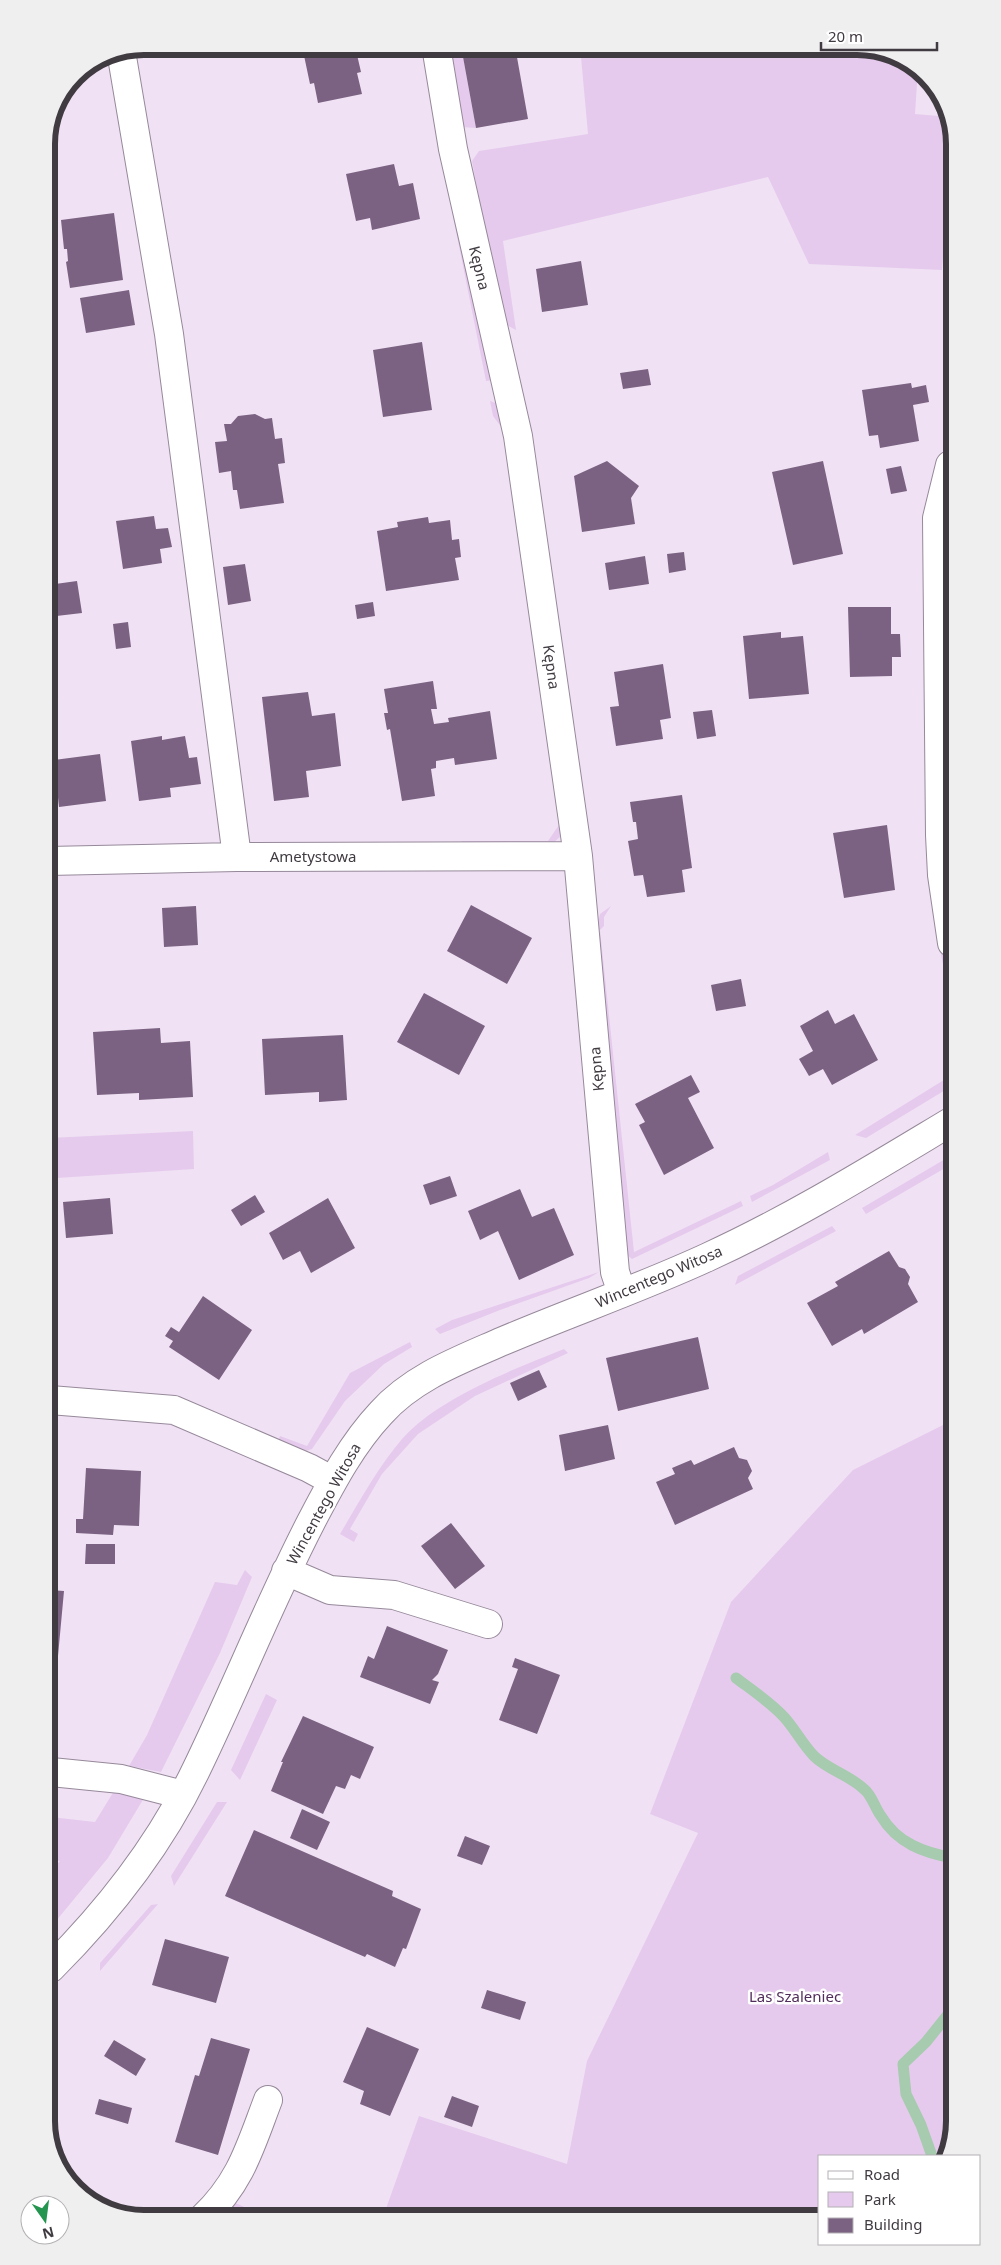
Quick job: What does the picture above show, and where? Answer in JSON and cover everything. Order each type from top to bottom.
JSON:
[{"type":"street","name":"Kępna","points":[[438,55],[455,158],[518,436],[578,856],[615,1272],[622,1293]]},
{"type":"street","points":[[122,58],[169,334],[237,857]]},
{"type":"street","points":[[946,488],[937,518],[940,835],[946,904]]},
{"type":"street","name":"Ametystowa","points":[[55,861],[237,857],[578,856]]},
{"type":"street","name":"Wincentego Witosa","points":[[55,1964],[81,1938],[120,1892],[150,1851],[196,1771],[286,1571],[332,1482],[351,1452],[383,1410],[416,1383],[462,1359],[708,1257],[798,1212],[946,1125]]},
{"type":"street","points":[[55,1400],[174,1410],[308,1468],[332,1482]]},
{"type":"street","points":[[286,1571],[330,1590],[394,1595],[488,1624]]},
{"type":"street","points":[[55,1772],[121,1779],[183,1795]]},
{"type":"street","points":[[212,2210],[233,2184],[268,2100]]},
{"type":"green space","points":[[450,55],[463,55],[476,128],[462,127]]},
{"type":"green space","points":[[581,55],[863,55],[891,62],[917,79],[915,114],[939,116],[940,113],[944,127],[946,138],[946,219],[942,270],[809,264],[768,177],[503,241],[516,330],[505,324],[475,204],[479,200],[472,161],[479,151],[588,134]]},
{"type":"green space","points":[[452,211],[465,245],[494,380],[486,381]]},
{"type":"green space","points":[[490,401],[504,406],[521,519],[517,526],[502,428],[493,416]]},
{"type":"green space","points":[[561,822],[561,836],[552,844],[483,848],[460,841],[548,841]]},
{"type":"green space","points":[[611,906],[604,917],[604,926],[600,930],[634,1252],[741,1201],[743,1206],[632,1259],[625,1253],[596,931],[600,914]]},
{"type":"green space","points":[[932,909],[937,910],[946,954],[946,980]]},
{"type":"green space","points":[[946,1079],[946,1090],[866,1138],[855,1135]]},
{"type":"green space","points":[[193,1131],[194,1169],[57,1178],[55,1181],[55,1138]]},
{"type":"green space","points":[[828,1152],[830,1160],[752,1202],[750,1196],[773,1185]]},
{"type":"green space","points":[[946,1159],[946,1167],[866,1214],[862,1208]]},
{"type":"green space","points":[[832,1226],[836,1231],[735,1285],[738,1276]]},
{"type":"green space","points":[[599,1272],[589,1278],[440,1334],[435,1329],[452,1320]]},
{"type":"green space","points":[[410,1342],[412,1347],[384,1364],[345,1401],[312,1449],[306,1451],[278,1441],[280,1436],[307,1446],[350,1373]]},
{"type":"green space","points":[[564,1349],[568,1353],[475,1396],[418,1434],[382,1474],[350,1529],[358,1534],[354,1542],[340,1534],[385,1461],[402,1439],[417,1424],[435,1410],[478,1386]]},
{"type":"green space","name":"Las Szaleniec","points":[[946,1424],[946,2121],[943,2144],[939,2155],[818,2155],[818,2210],[385,2210],[419,2116],[567,2164],[587,2061],[698,1833],[650,1814],[731,1602],[853,1470]]},
{"type":"green space","points":[[245,1570],[252,1577],[220,1653],[161,1772],[129,1766],[147,1735],[215,1582],[237,1585]]},
{"type":"green space","points":[[266,1694],[277,1700],[240,1780],[231,1770]]},
{"type":"green space","points":[[114,1791],[144,1798],[108,1858],[55,1922],[55,1867],[60,1861],[55,1860],[55,1817],[95,1822]]},
{"type":"green space","points":[[217,1802],[227,1802],[174,1886],[171,1876]]},
{"type":"green space","points":[[158,1904],[100,1971],[100,1963],[151,1905]]},
{"type":"green space","points":[[231,2201],[251,2210],[223,2210]]},
{"type":"building","points":[[304,55],[357,55],[361,72],[357,73],[362,94],[318,103],[314,83],[310,84]]},
{"type":"building","points":[[463,55],[517,55],[528,119],[476,128]]},
{"type":"building","points":[[394,164],[399,186],[413,183],[420,219],[372,230],[370,218],[356,221],[346,174]]},
{"type":"building","points":[[114,213],[123,280],[70,288],[66,262],[68,261],[67,249],[64,249],[61,220]]},
{"type":"building","points":[[581,261],[588,305],[542,312],[536,269]]},
{"type":"building","points":[[129,290],[135,325],[86,333],[80,298]]},
{"type":"building","points":[[422,342],[432,410],[383,417],[373,350]]},
{"type":"building","points":[[648,369],[651,385],[623,389],[620,373]]},
{"type":"building","points":[[911,383],[912,388],[926,385],[929,402],[913,405],[919,441],[880,448],[878,435],[869,436],[862,390]]},
{"type":"building","points":[[255,414],[265,419],[272,418],[275,439],[282,438],[285,463],[278,464],[284,503],[240,509],[237,490],[233,490],[231,471],[219,473],[215,442],[227,441],[224,424],[231,424],[238,416]]},
{"type":"building","points":[[607,461],[639,486],[631,498],[635,524],[582,532],[574,476]]},
{"type":"building","points":[[823,461],[843,554],[793,565],[772,472]]},
{"type":"building","points":[[901,466],[907,491],[891,494],[886,469]]},
{"type":"building","points":[[154,516],[156,529],[168,528],[172,547],[160,549],[162,563],[123,569],[116,521]]},
{"type":"building","points":[[428,517],[429,523],[450,520],[452,540],[459,539],[461,557],[455,558],[459,580],[386,591],[377,531],[398,527],[397,522]]},
{"type":"building","points":[[684,552],[686,570],[669,573],[667,554]]},
{"type":"building","points":[[645,556],[649,584],[609,590],[605,563]]},
{"type":"building","points":[[245,564],[251,601],[228,605],[223,567]]},
{"type":"building","points":[[77,581],[82,613],[55,616],[55,584]]},
{"type":"building","points":[[373,602],[375,616],[357,619],[355,605]]},
{"type":"building","points":[[848,607],[891,607],[891,634],[900,634],[901,657],[892,657],[892,676],[850,677]]},
{"type":"building","points":[[128,622],[131,647],[116,649],[113,624]]},
{"type":"building","points":[[781,632],[781,638],[803,636],[809,694],[749,699],[743,636]]},
{"type":"building","points":[[663,664],[671,718],[660,720],[663,739],[616,746],[610,707],[619,706],[614,672]]},
{"type":"building","points":[[433,681],[437,709],[431,709],[434,724],[449,722],[448,718],[490,711],[497,759],[455,765],[454,758],[436,761],[436,768],[431,769],[435,796],[402,801],[390,729],[387,730],[384,713],[388,713],[384,689]]},
{"type":"building","points":[[308,692],[312,716],[335,713],[341,766],[306,771],[309,797],[274,801],[262,697]]},
{"type":"building","points":[[712,710],[716,736],[697,739],[693,712]]},
{"type":"building","points":[[162,736],[162,740],[185,736],[189,758],[197,757],[201,784],[170,788],[171,797],[139,801],[131,741]]},
{"type":"building","points":[[100,754],[106,801],[59,807],[55,760]]},
{"type":"building","points":[[682,795],[692,868],[682,870],[685,892],[647,897],[643,875],[634,876],[628,841],[638,839],[636,822],[633,822],[630,802]]},
{"type":"building","points":[[887,825],[895,890],[844,898],[833,833]]},
{"type":"building","points":[[471,905],[532,938],[507,984],[447,951]]},
{"type":"building","points":[[196,906],[198,945],[164,947],[162,908]]},
{"type":"building","points":[[741,979],[746,1006],[716,1011],[711,985]]},
{"type":"building","points":[[424,993],[485,1026],[459,1075],[397,1042]]},
{"type":"building","points":[[828,1010],[835,1024],[854,1014],[878,1060],[832,1085],[823,1069],[809,1076],[799,1059],[813,1051],[800,1026]]},
{"type":"building","points":[[160,1028],[161,1043],[190,1041],[193,1097],[139,1100],[139,1093],[97,1095],[93,1032]]},
{"type":"building","points":[[343,1035],[347,1100],[319,1102],[319,1092],[265,1095],[262,1039]]},
{"type":"building","points":[[691,1075],[700,1092],[688,1098],[714,1148],[664,1175],[639,1125],[645,1122],[635,1104]]},
{"type":"building","points":[[450,1176],[457,1196],[430,1205],[423,1185]]},
{"type":"building","points":[[520,1189],[532,1217],[554,1208],[574,1255],[519,1280],[498,1231],[480,1240],[468,1211]]},
{"type":"building","points":[[255,1195],[265,1212],[241,1226],[231,1210]]},
{"type":"building","points":[[110,1198],[113,1234],[66,1238],[63,1202]]},
{"type":"building","points":[[328,1198],[355,1248],[311,1273],[300,1251],[283,1260],[269,1233]]},
{"type":"building","points":[[889,1251],[899,1267],[905,1269],[910,1277],[908,1284],[918,1302],[864,1334],[862,1329],[832,1346],[807,1303],[838,1286],[835,1282]]},
{"type":"building","points":[[203,1296],[252,1330],[219,1380],[169,1347],[173,1341],[165,1336],[171,1327],[179,1332]]},
{"type":"building","points":[[698,1337],[709,1389],[618,1411],[606,1358]]},
{"type":"building","points":[[539,1370],[547,1387],[518,1401],[510,1383]]},
{"type":"building","points":[[608,1425],[615,1459],[565,1471],[559,1435]]},
{"type":"building","points":[[734,1447],[739,1458],[747,1460],[752,1471],[748,1478],[753,1489],[675,1525],[656,1482],[675,1474],[672,1468],[691,1460],[694,1465]]},
{"type":"building","points":[[86,1468],[141,1471],[139,1526],[114,1525],[113,1535],[76,1533],[76,1519],[83,1519]]},
{"type":"building","points":[[55,1480],[57,1480],[55,1502]]},
{"type":"building","points":[[451,1523],[485,1566],[455,1589],[421,1546]]},
{"type":"building","points":[[86,1544],[115,1544],[115,1564],[85,1564]]},
{"type":"building","points":[[55,1590],[64,1591],[55,1688]]},
{"type":"building","points":[[387,1626],[448,1650],[438,1674],[432,1680],[439,1682],[430,1704],[360,1677],[368,1656],[374,1659]]},
{"type":"building","points":[[515,1658],[560,1675],[537,1734],[499,1720],[518,1669],[512,1667]]},
{"type":"building","points":[[303,1716],[374,1747],[360,1779],[351,1775],[345,1789],[336,1786],[323,1814],[271,1791],[283,1762],[281,1762]]},
{"type":"building","points":[[302,1809],[330,1822],[317,1850],[290,1838]]},
{"type":"building","points":[[254,1830],[393,1891],[392,1896],[421,1909],[406,1949],[403,1948],[395,1967],[367,1954],[365,1957],[225,1896]]},
{"type":"building","points":[[465,1836],[490,1846],[482,1865],[457,1856]]},
{"type":"building","points":[[165,1939],[229,1957],[216,2003],[152,1985]]},
{"type":"building","points":[[487,1990],[526,2002],[520,2020],[481,2008]]},
{"type":"building","points":[[367,2027],[419,2049],[390,2116],[360,2104],[364,2091],[343,2082]]},
{"type":"building","points":[[211,2038],[250,2049],[218,2155],[175,2142],[195,2075],[199,2076]]},
{"type":"building","points":[[114,2040],[146,2059],[136,2076],[104,2056]]},
{"type":"building","points":[[452,2096],[479,2106],[472,2127],[444,2117]]},
{"type":"building","points":[[99,2099],[132,2108],[128,2124],[95,2114]]},
{"type":"waterway","points":[[736,1678],[779,1712],[810,1752],[820,1761],[853,1780],[865,1790],[870,1795],[881,1816],[903,1840],[922,1850],[946,1856]]},
{"type":"waterway","points":[[932,2155],[921,2125],[906,2094],[903,2064],[926,2042],[946,2017]]}]
